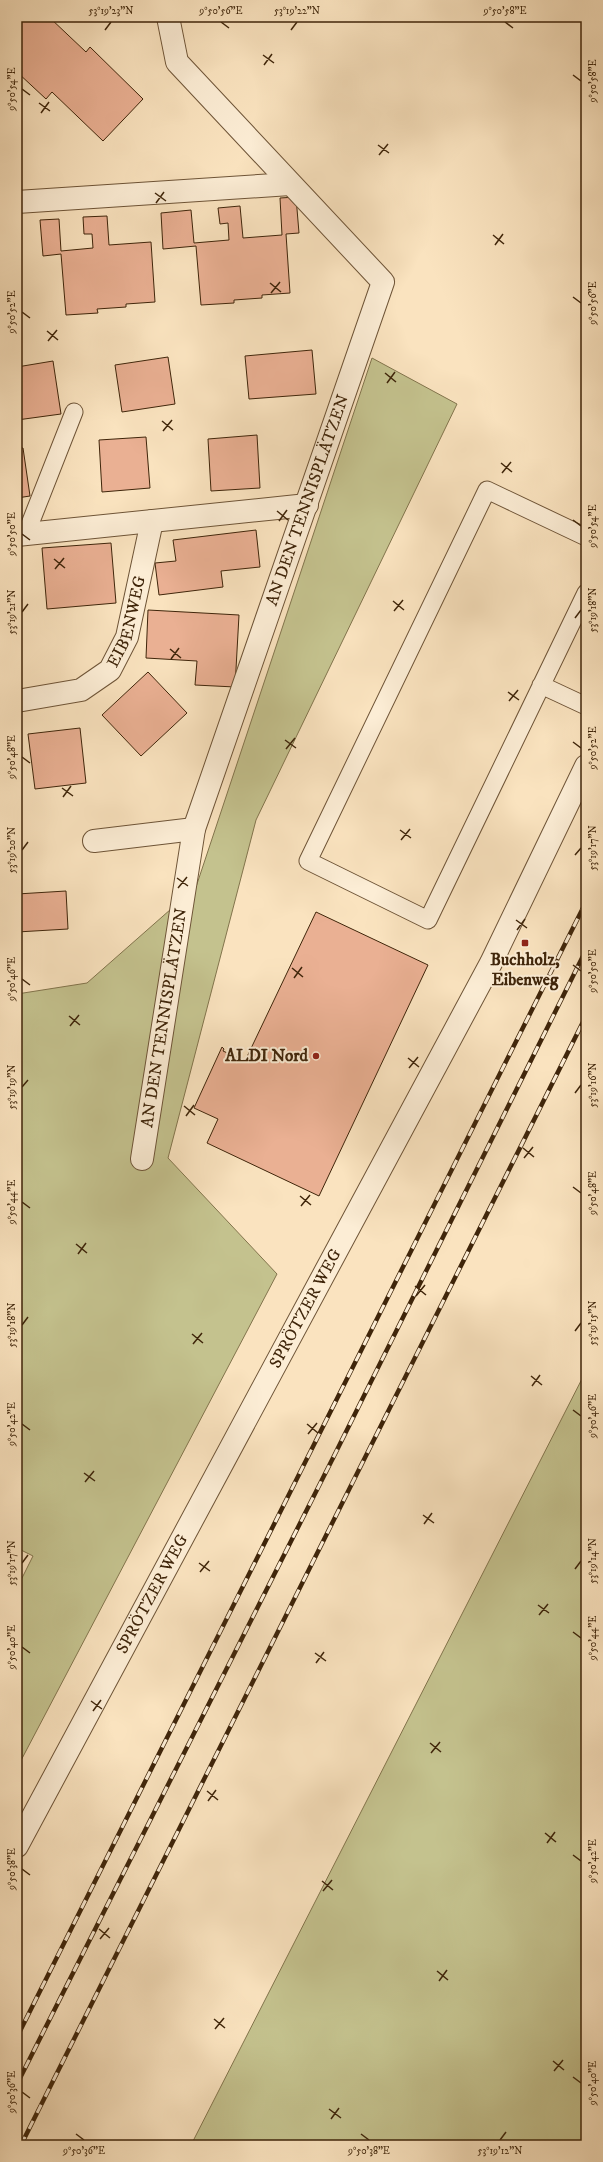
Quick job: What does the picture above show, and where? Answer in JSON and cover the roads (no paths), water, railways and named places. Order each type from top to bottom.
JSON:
[{"type":"street","points":[[168,17],[177,62],[296,190]]},
{"type":"street","points":[[17,202],[296,190]]},
{"type":"street","name":"AN DEN TENNISPLÄTZEN","points":[[142,1159],[194,829],[383,282],[296,190]]},
{"type":"street","points":[[22,535],[307,505]]},
{"type":"street","name":"EIBENWEG","points":[[17,701],[81,690],[110,670],[127,637],[152,521]]},
{"type":"street","name":"SPRÖTZER WEG","points":[[17,1846],[491,963],[586,766]]},
{"type":"street","points":[[94,841],[194,829]]},
{"type":"lane","points":[[22,535],[74,412]]},
{"type":"lane","points":[[586,537],[487,490],[308,861],[428,920],[586,593]]},
{"type":"lane","points":[[541,685],[586,706]]},
{"type":"railway","points":[[17,2037],[586,902]]},
{"type":"railway","points":[[17,2084],[333,1458],[586,950]]},
{"type":"railway","points":[[21,2145],[586,1016]]},
{"type":"place","name":"Buchholz, Eibenweg","points":[[525,943]]},
{"type":"place","name":"ALDI Nord","points":[[316,1056]]}]
